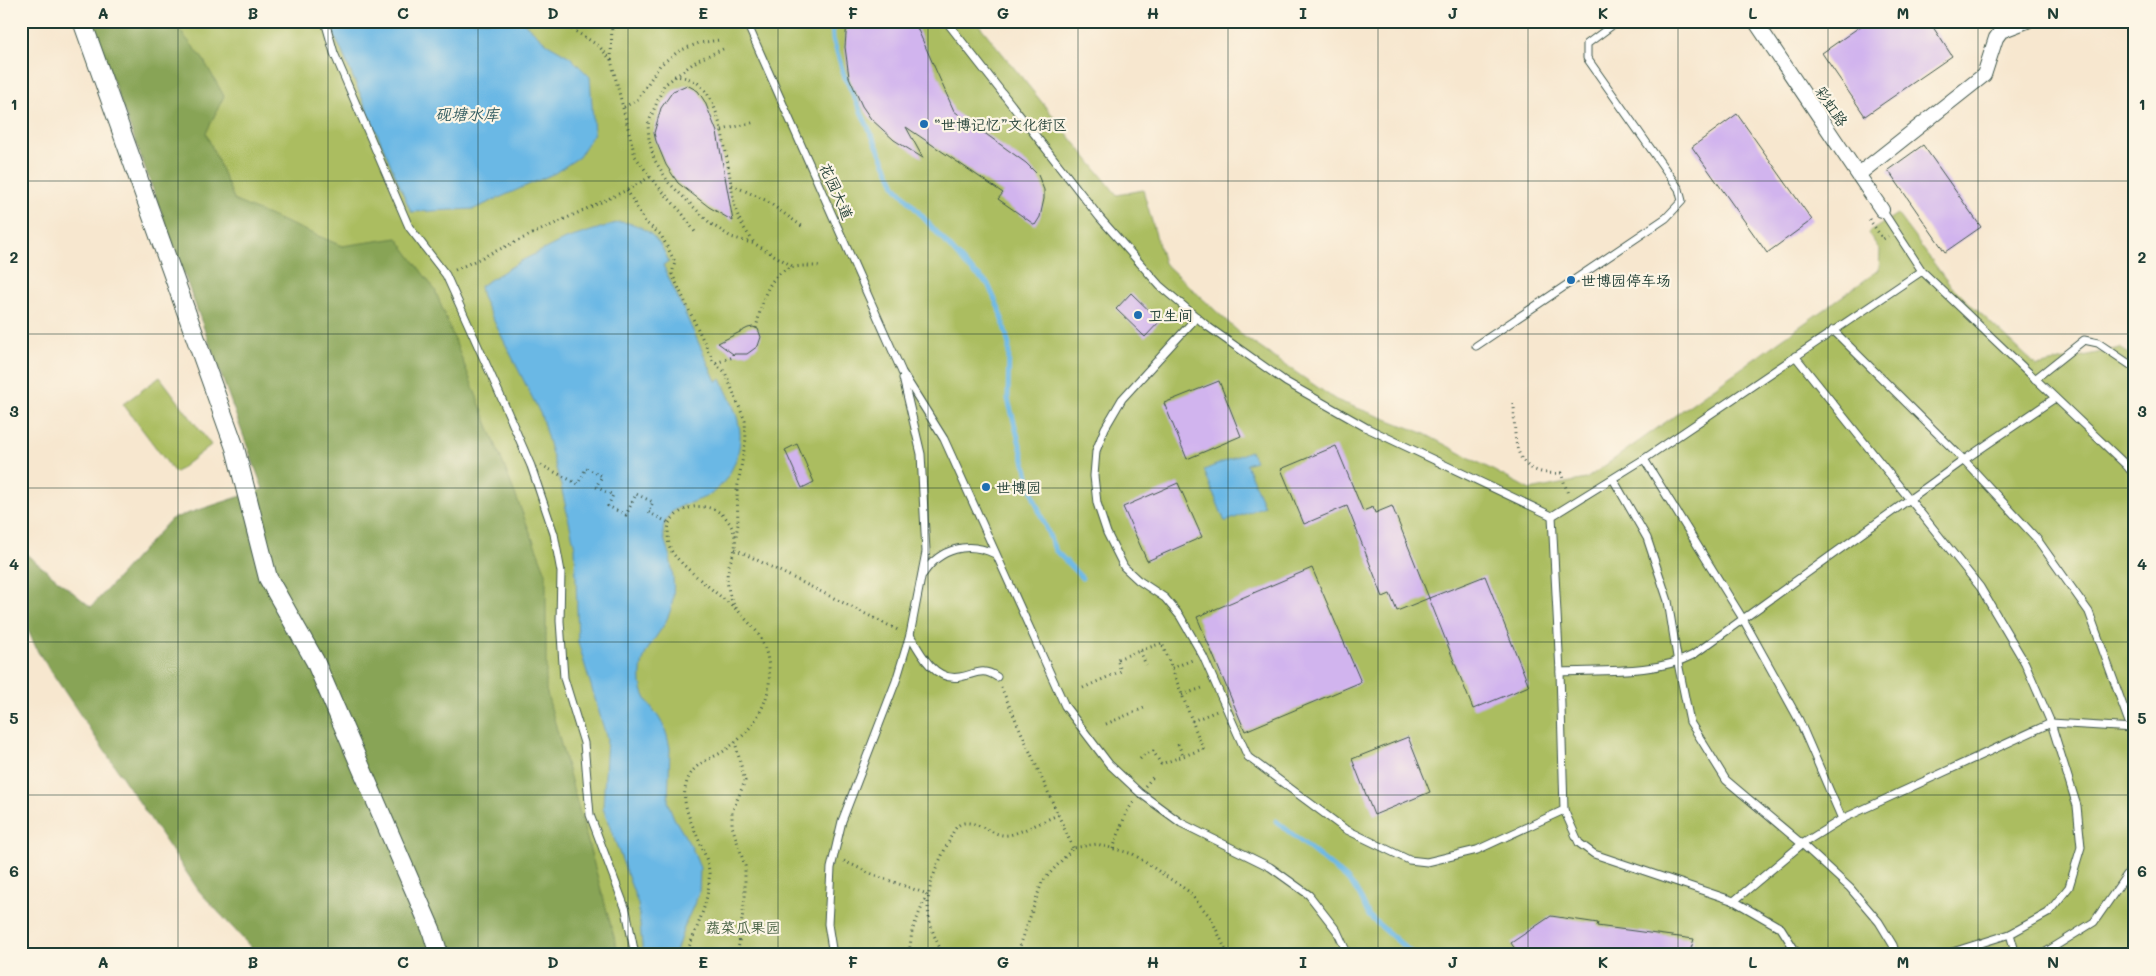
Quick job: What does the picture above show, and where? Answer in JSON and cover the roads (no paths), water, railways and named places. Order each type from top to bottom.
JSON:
[{"type":"street","points":[[82,21],[235,448],[268,578],[315,660],[431,929],[439,955]]},
{"type":"street","name":"彩虹路","points":[[1755,21],[1882,210]]},
{"type":"street","points":[[1859,174],[1984,75],[2000,26],[2027,21]]},
{"type":"lane","points":[[325,21],[334,53],[409,227],[446,275],[531,466],[554,534],[561,572],[560,621],[564,678],[584,743],[590,815],[626,910],[635,955]]},
{"type":"lane","name":"花园大道","points":[[746,21],[902,372]]},
{"type":"lane","points":[[946,21],[1100,218],[1160,286],[1197,317],[1286,382],[1367,428],[1552,516]]},
{"type":"lane","points":[[1476,346],[1666,218],[1682,202],[1679,189],[1587,58],[1587,44],[1618,21]]},
{"type":"lane","points":[[1882,210],[1922,271],[2126,465],[2135,476]]},
{"type":"lane","points":[[1552,516],[1644,459],[1922,271]]},
{"type":"lane","points":[[1197,317],[1122,399],[1105,428],[1096,451],[1094,476],[1100,511],[1107,533],[1124,567],[1138,580],[1165,598],[1180,616],[1203,656],[1248,757],[1345,829],[1410,860],[1427,862],[1477,850],[1564,810]]},
{"type":"lane","points":[[1833,330],[1964,460],[2037,539],[2089,612],[2133,728],[2135,739]]},
{"type":"lane","points":[[2035,378],[2084,340],[2098,343],[2135,368]]},
{"type":"lane","points":[[1795,356],[1980,587],[2025,663],[2051,723],[2077,806],[2081,847],[2069,888],[2048,913],[2010,934],[1943,955]]},
{"type":"lane","points":[[902,372],[944,439],[1065,706],[1109,764],[1140,792],[1181,823],[1270,867],[1310,895],[1337,931],[1348,955]]},
{"type":"lane","points":[[833,955],[828,924],[831,868],[842,821],[896,681],[910,635],[926,552],[921,454],[902,372]]},
{"type":"lane","points":[[1560,672],[1640,668],[1678,662],[1693,655],[1964,460],[2055,398]]},
{"type":"lane","points":[[1644,459],[1743,619],[1799,720],[1842,819]]},
{"type":"lane","points":[[1613,479],[1647,538],[1668,601],[1690,722],[1726,780],[1802,844],[1850,888],[1879,922],[1896,955]]},
{"type":"lane","points":[[1552,516],[1560,672],[1564,810],[1578,843],[1594,854],[1734,901],[1782,928],[1798,955]]},
{"type":"lane","points":[[921,576],[933,561],[958,548],[977,547],[995,554]]},
{"type":"lane","points":[[910,635],[922,658],[936,671],[958,678],[977,672],[988,671],[997,677]]},
{"type":"lane","points":[[1734,901],[1802,844],[1842,819],[2051,723],[2133,728]]},
{"type":"lane","points":[[2041,955],[2094,922],[2135,863]]},
{"type":"lane","points":[[2010,934],[2016,955]]},
{"type":"water","name":"砚塘水库","points":[[326,21],[522,21],[546,43],[570,57],[590,77],[594,133],[579,157],[555,173],[474,209],[411,212],[340,47]]},
{"type":"water","points":[[619,222],[637,225],[644,229],[661,246],[669,262],[663,265],[716,381],[721,379],[729,395],[738,419],[740,434],[738,454],[724,482],[709,495],[677,508],[667,518],[664,525],[664,538],[673,575],[673,599],[669,615],[648,649],[641,670],[641,683],[644,695],[663,726],[670,748],[668,803],[674,818],[692,848],[700,868],[699,893],[684,927],[675,955],[643,955],[638,904],[603,808],[607,739],[578,642],[575,548],[561,486],[541,415],[482,297],[480,286],[521,261],[563,240]]},
{"type":"water","points":[[1250,451],[1255,461],[1246,464],[1264,506],[1225,522],[1204,470]]},
{"type":"waterway","points":[[832,21],[833,39],[844,75],[896,187],[967,266],[988,284],[1000,311],[1009,345],[1008,399],[1034,498],[1055,550],[1082,578]]},
{"type":"waterway","points":[[1276,821],[1346,878],[1358,892],[1369,916],[1414,955]]},
{"type":"place","name":"“世博记忆”文化街区","points":[[924,124]]},
{"type":"place","name":"世博园停车场","points":[[1571,280]]},
{"type":"place","name":"卫生间","points":[[1138,315]]},
{"type":"place","name":"世博园","points":[[986,487]]},
{"type":"park label","name":"蔬菜瓜果园","points":[[743,927]]}]
